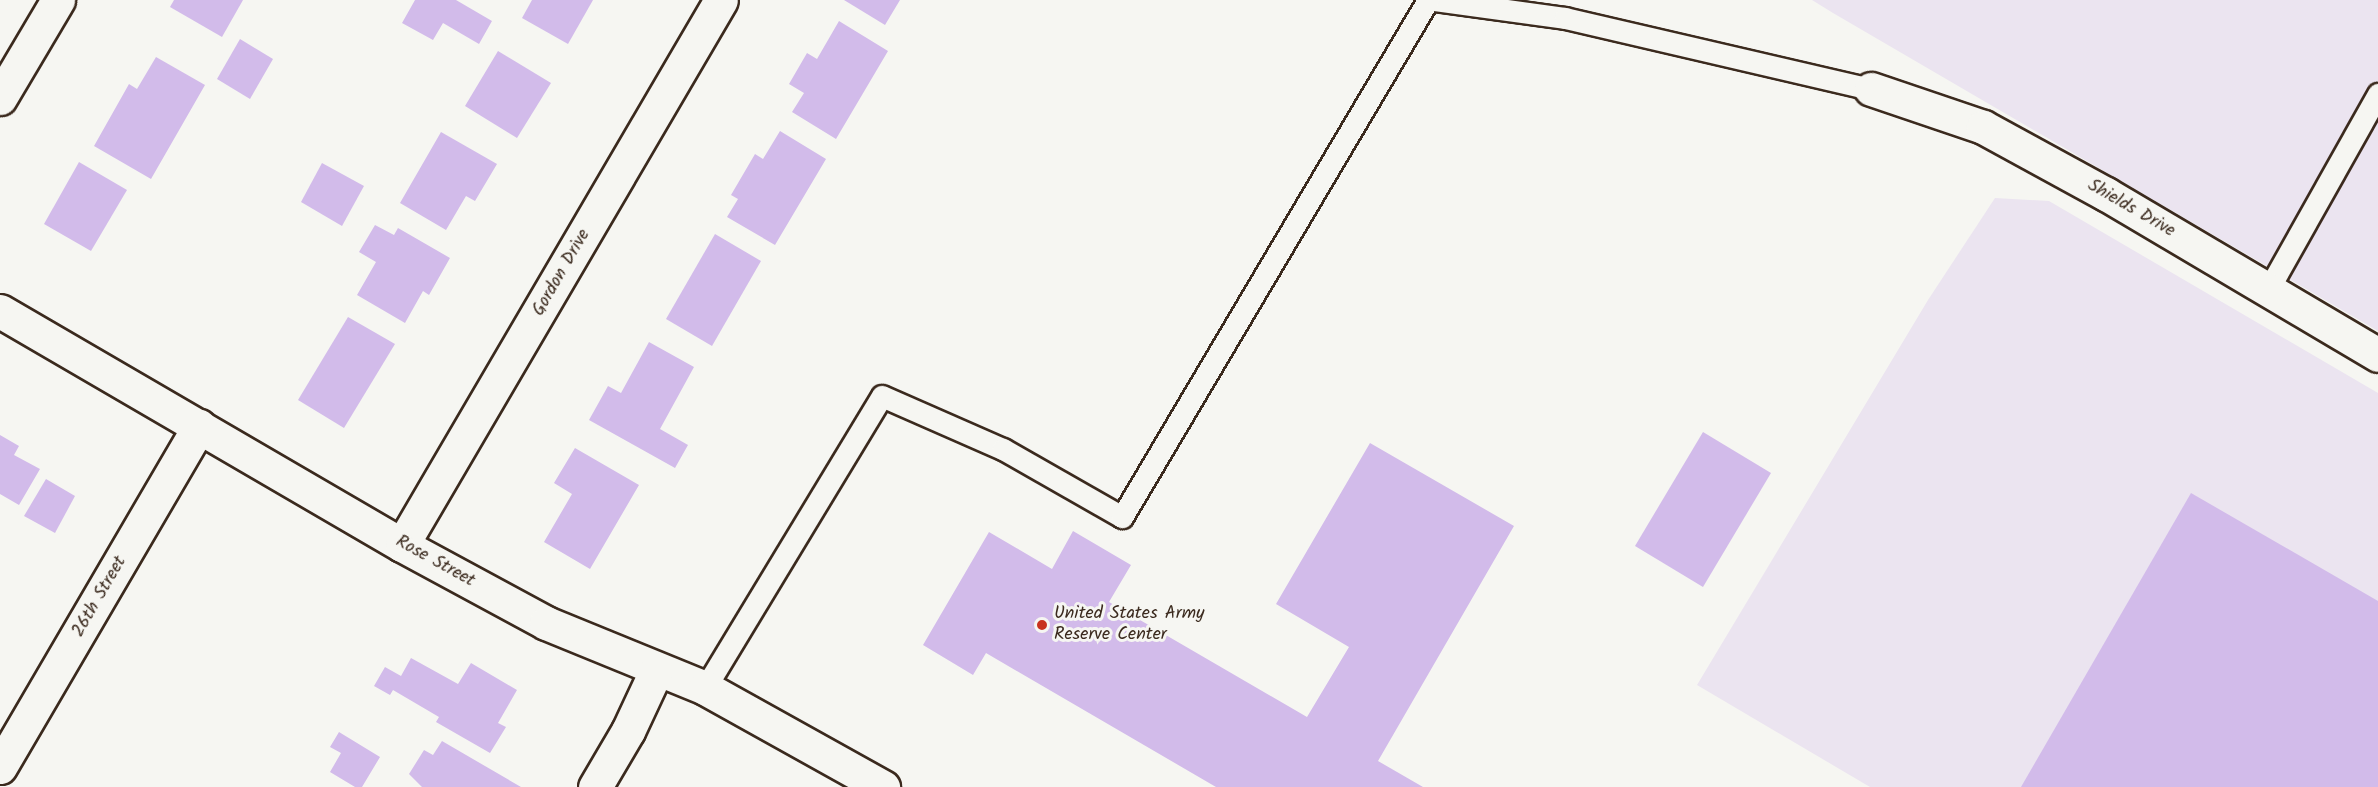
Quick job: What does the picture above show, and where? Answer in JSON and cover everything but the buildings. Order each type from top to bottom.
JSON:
[{"type":"street","points":[[0,98],[57,0]]},
{"type":"street","name":"Gordon Drive","points":[[402,545],[721,0]]},
{"type":"street","name":"Shields Drive","points":[[1871,89],[1983,127],[2106,194],[2378,355]]},
{"type":"street","name":"Rose Street","points":[[0,310],[402,545],[546,623],[657,671],[705,688],[883,787]]},
{"type":"street","name":"26th Street","points":[[0,767],[199,426]]},
{"type":"street","points":[[596,787],[657,671]]},
{"type":"lane","points":[[705,688],[882,396],[1003,449],[1122,517],[1428,0]]},
{"type":"lane","points":[[1434,0],[1565,18],[1871,89]]},
{"type":"lane","points":[[2268,290],[2378,94]]},
{"type":"shaded area","points":[[1812,0],[2378,0],[2378,331],[1833,13]]},
{"type":"shaded area","points":[[1995,198],[2049,201],[2378,393],[2378,787],[1870,787],[1697,685],[1928,300]]},
{"type":"place","name":"United States Army Reserve Center","points":[[1042,625]]}]
